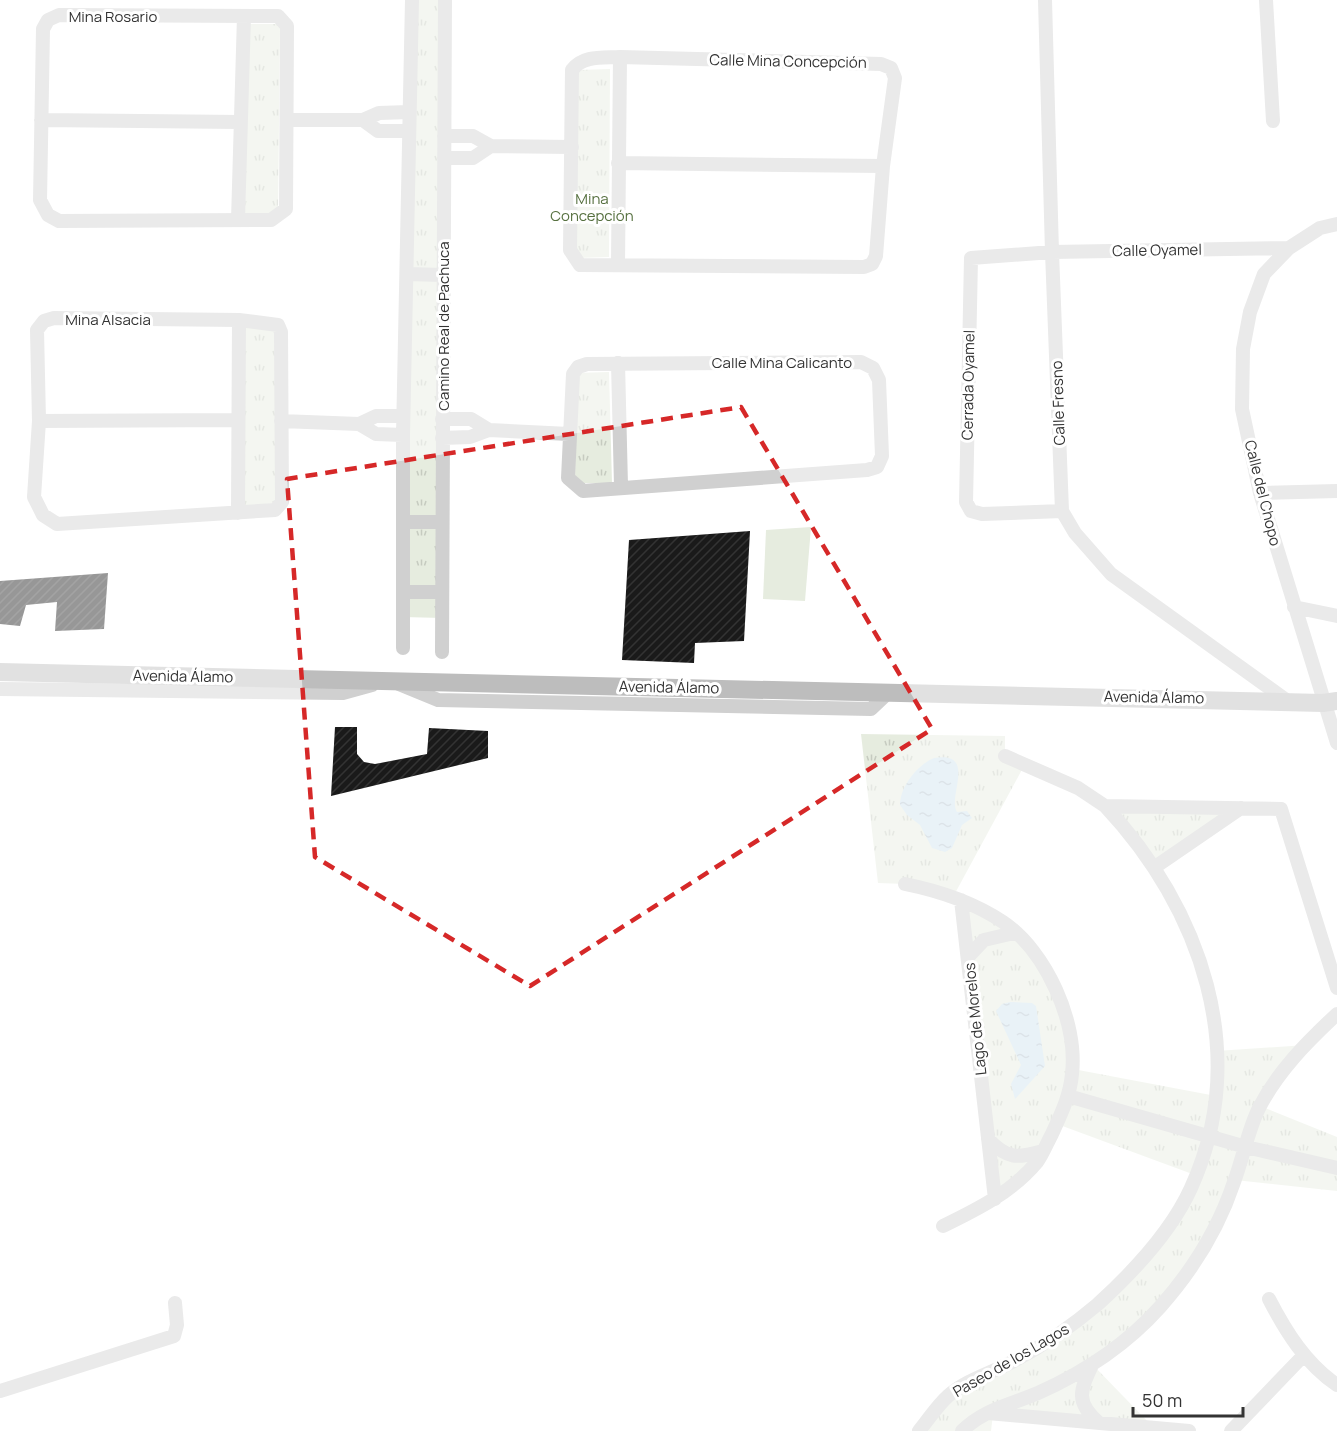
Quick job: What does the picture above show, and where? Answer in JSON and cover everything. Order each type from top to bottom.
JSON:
[{"type":"street","points":[[403,648],[403,416],[412,0]]},
{"type":"street","name":"Camino Real de Pachuca","points":[[441,652],[445,0]]},
{"type":"street","name":"Calle Fresno","points":[[1050,0],[1052,252],[1062,512]]},
{"type":"street","points":[[1266,0],[1274,121]]},
{"type":"street","name":"Mina Rosario","points":[[59,15],[244,16],[278,16],[287,26],[286,209],[271,220],[59,221],[48,215],[40,200],[43,29],[48,20],[59,15]]},
{"type":"street","points":[[238,220],[244,16]]},
{"type":"street","points":[[618,264],[620,57]]},
{"type":"street","name":"Calle Mina Concepción","points":[[620,57],[881,64],[891,68],[895,78],[883,166],[876,256],[873,264],[864,267],[580,265],[570,250],[572,70],[578,62],[587,59],[620,57]]},
{"type":"street","points":[[287,120],[363,120],[379,112],[409,112]]},
{"type":"street","points":[[41,120],[240,122]]},
{"type":"street","points":[[363,120],[378,131],[408,131]]},
{"type":"street","points":[[444,136],[473,136],[491,146],[572,147]]},
{"type":"street","points":[[444,158],[473,158],[491,146]]},
{"type":"street","points":[[618,163],[883,166]]},
{"type":"street","points":[[1289,248],[1320,228],[1337,224]]},
{"type":"street","name":"Calle Oyamel","points":[[971,258],[1052,252],[1289,248]]},
{"type":"street","name":"Calle del Chopo","points":[[1289,248],[1264,274],[1250,312],[1243,349],[1242,409],[1260,493],[1294,607],[1330,702],[1337,743]]},
{"type":"street","name":"Cerrada Oyamel","points":[[971,258],[966,502],[971,511],[982,514],[1062,512]]},
{"type":"street","points":[[407,274],[443,275]]},
{"type":"street","name":"Mina Alsacia","points":[[54,318],[239,320],[273,322],[281,332],[282,502],[275,510],[57,524],[43,515],[34,497],[39,421],[38,330],[44,321],[54,318]]},
{"type":"street","points":[[238,513],[239,320]]},
{"type":"street","name":"Calle Mina Calicanto","points":[[861,362],[873,368],[879,380],[882,456],[877,467],[867,470],[621,486],[583,491],[573,485],[568,478],[573,374],[578,367],[587,364],[618,363],[861,362]]},
{"type":"street","points":[[618,363],[621,486]]},
{"type":"street","points":[[281,421],[359,424],[376,416],[403,416]]},
{"type":"street","points":[[442,419],[471,419],[489,430]]},
{"type":"street","points":[[39,421],[237,420]]},
{"type":"street","points":[[359,424],[376,434],[403,435]]},
{"type":"street","points":[[442,438],[470,437],[489,430],[569,434]]},
{"type":"street","points":[[1260,493],[1337,491]]},
{"type":"street","points":[[1062,512],[1075,533],[1111,574],[1286,700]]},
{"type":"street","points":[[403,522],[442,522]]},
{"type":"street","points":[[403,592],[442,592]]},
{"type":"street","points":[[1294,607],[1337,616]]},
{"type":"street","name":"Avenida Álamo","points":[[0,672],[1330,702]]},
{"type":"street","points":[[0,689],[343,693],[390,681]]},
{"type":"street","name":"Paseo de los Lagos","points":[[919,1431],[948,1397],[966,1383],[1010,1363],[1065,1329],[1124,1279],[1144,1257],[1191,1189],[1210,1137],[1216,1111],[1218,1075],[1214,1023],[1203,966],[1183,916],[1155,867],[1131,834],[1105,806],[1078,788],[1005,756]]},
{"type":"street","points":[[1105,806],[1281,809],[1337,988]]},
{"type":"street","points":[[1155,867],[1241,808]]},
{"type":"street","points":[[905,884],[938,890],[1005,923],[1050,975],[1072,1042],[1072,1072],[1068,1096],[1039,1160],[1018,1182],[995,1199],[944,1226]]},
{"type":"street","name":"Lago de Morelos","points":[[962,900],[995,1199]]},
{"type":"street","points":[[968,957],[984,940],[1014,933]]},
{"type":"street","points":[[962,1431],[975,1418],[1036,1394],[1092,1364],[1136,1330],[1183,1279],[1216,1224],[1230,1193],[1258,1110],[1281,1072],[1337,1014]]},
{"type":"street","points":[[1068,1096],[1246,1147],[1337,1168]]},
{"type":"street","points":[[988,1139],[1001,1153],[1013,1156],[1043,1150]]},
{"type":"street","points":[[1269,1299],[1284,1328],[1304,1355],[1337,1385]]},
{"type":"street","points":[[0,1391],[174,1336],[177,1325],[175,1304]]},
{"type":"street","points":[[1231,1431],[1304,1355]]},
{"type":"street","points":[[1092,1364],[1081,1397],[1086,1412],[1099,1423]]},
{"type":"street","points":[[986,1413],[1189,1431]]},
{"type":"highlighted area","points":[[741,407],[932,729],[530,986],[315,857],[287,479]]},
{"type":"green space","points":[[412,0],[445,0],[442,618],[403,617]]},
{"type":"green space","points":[[248,24],[280,24],[278,215],[245,214]]},
{"type":"green space","name":"Mina Concepción","points":[[610,69],[609,257],[576,258],[578,70]]},
{"type":"green space","points":[[243,325],[277,329],[277,503],[241,506]]},
{"type":"green space","points":[[609,372],[612,483],[575,483],[576,373]]},
{"type":"green space","points":[[811,527],[805,601],[763,599],[766,530]]},
{"type":"green space","points":[[861,734],[1005,736],[1005,756],[1025,764],[953,897],[905,884],[878,883]]},
{"type":"green space","points":[[1105,806],[1241,808],[1155,867]]},
{"type":"green space","points":[[961,900],[1004,923],[1050,974],[1073,1069],[1216,1096],[1216,1051],[1306,1045],[1260,1106],[1337,1137],[1337,1191],[1235,1180],[1183,1279],[1092,1364],[1154,1428],[993,1414],[991,1431],[919,1431],[948,1397],[1036,1348],[1145,1257],[1195,1175],[1057,1124],[1039,1160],[995,1199]]},
{"type":"water","points":[[934,758],[947,758],[955,761],[958,768],[955,796],[957,812],[967,811],[972,818],[962,825],[952,848],[945,852],[932,848],[920,825],[907,815],[900,805],[903,791],[911,777]]},
{"type":"water","points":[[1032,1003],[1036,1006],[1045,1066],[1015,1099],[1011,1084],[1021,1065],[996,1011],[1002,1004]]},
{"type":"building","points":[[750,531],[744,641],[695,643],[694,663],[622,660],[629,540]]},
{"type":"building","points":[[108,573],[104,629],[55,631],[57,602],[26,605],[20,626],[0,624],[0,581]]},
{"type":"building","points":[[335,727],[357,727],[357,754],[364,762],[375,764],[427,754],[429,728],[488,731],[488,758],[331,796]]}]
